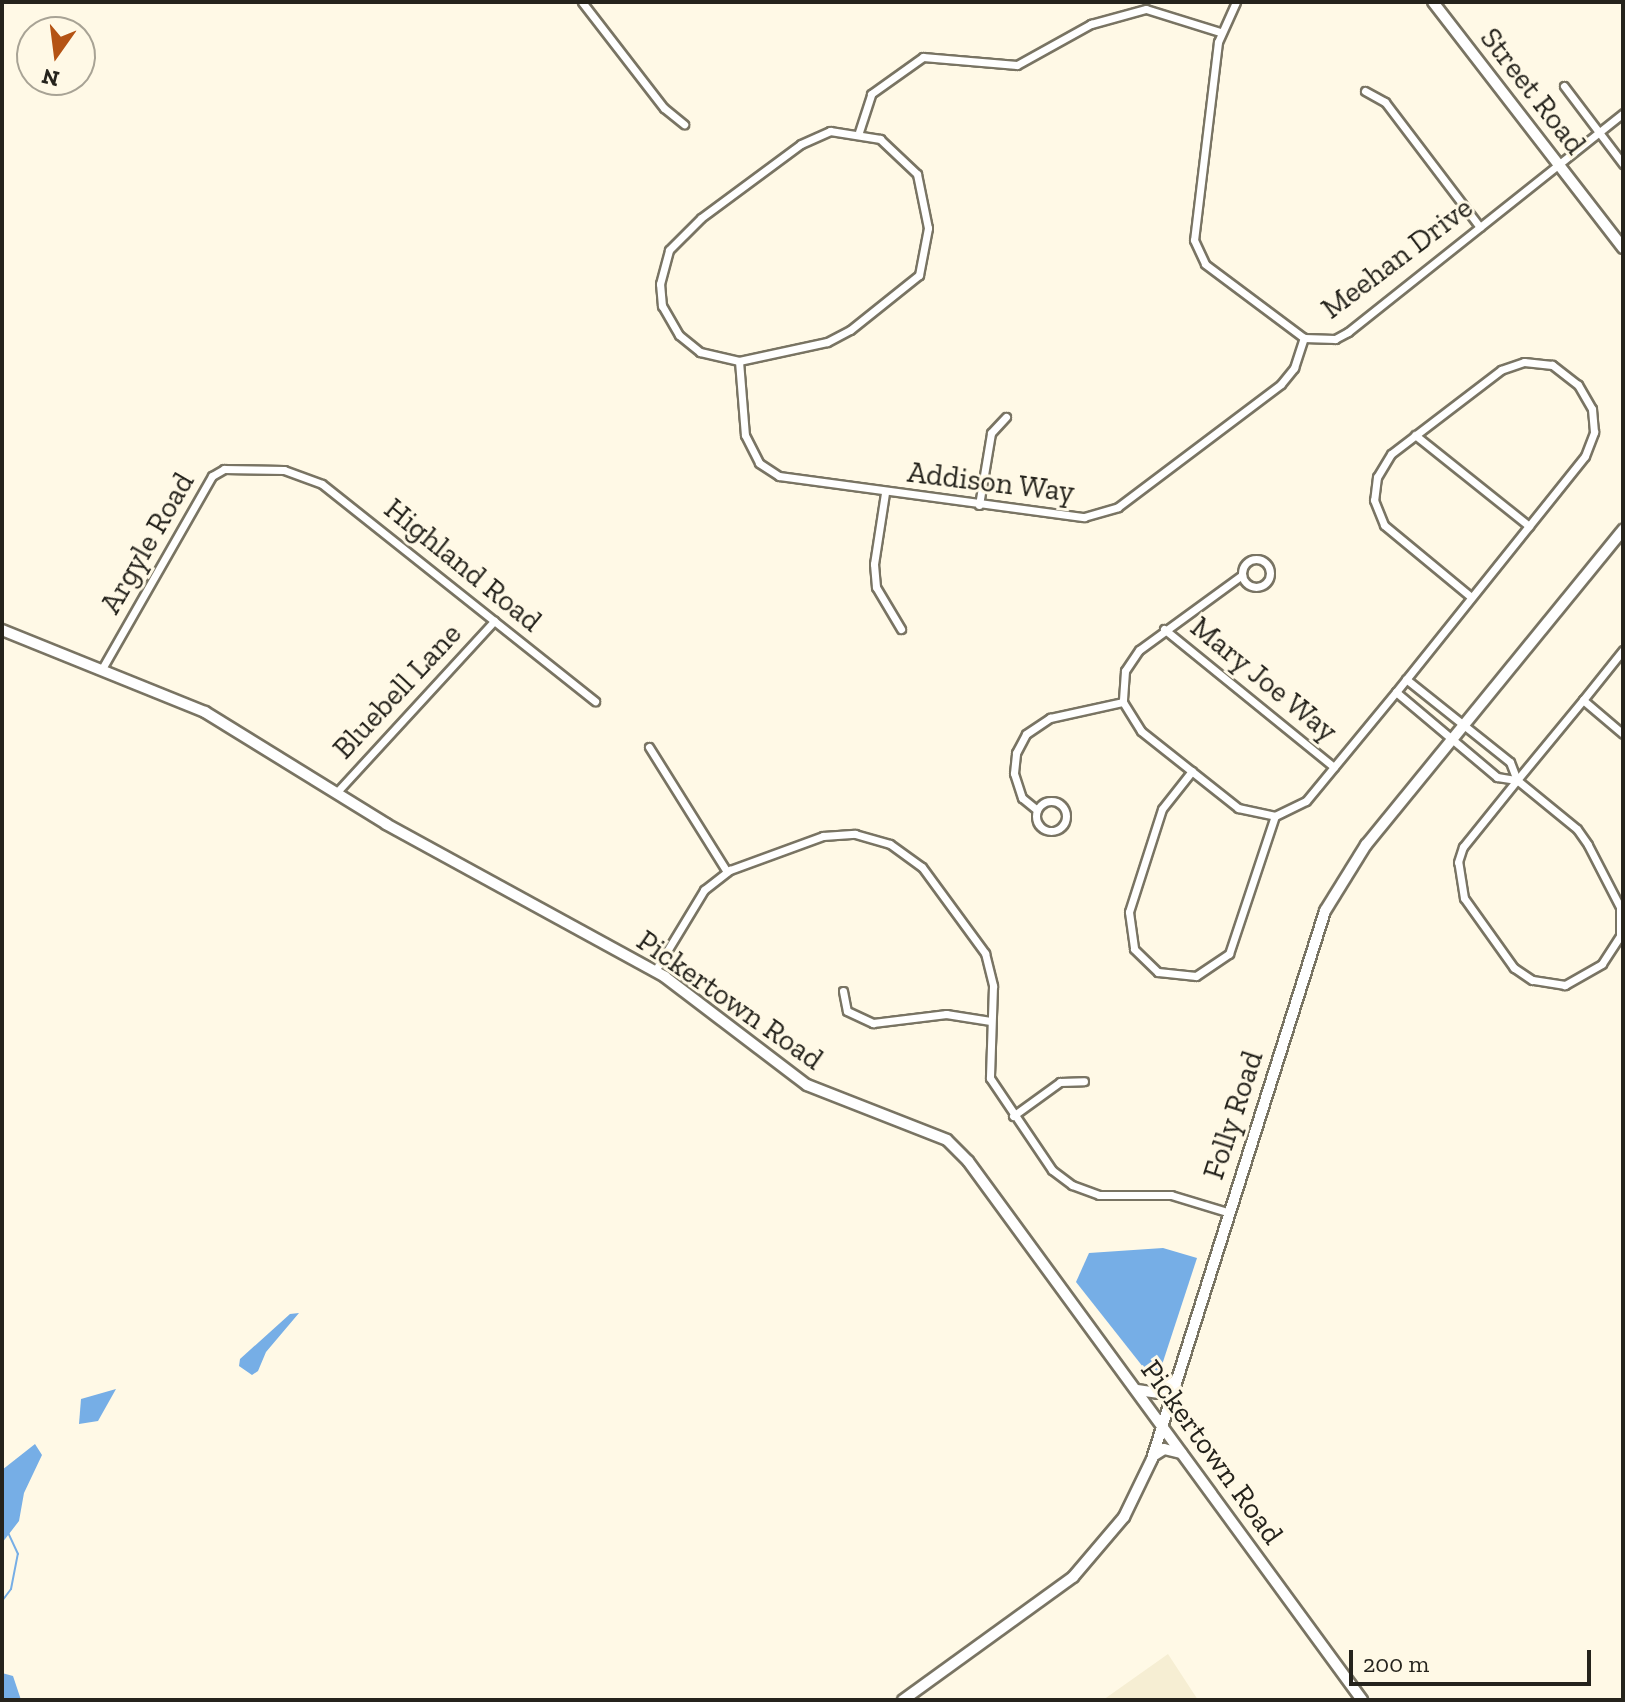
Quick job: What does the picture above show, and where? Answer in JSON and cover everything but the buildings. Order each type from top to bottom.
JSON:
[{"type":"street","points":[[582,2],[664,108],[684,124]]},
{"type":"street","name":"Meehan Drive","points":[[1236,2],[1220,32],[1194,240],[1205,264],[1304,338],[1335,339],[1348,332],[1623,113]]},
{"type":"street","name":"Street Road","points":[[1433,2],[1623,248]]},
{"type":"street","points":[[859,132],[871,94],[923,57],[1017,65],[1091,24],[1146,9],[1220,32]]},
{"type":"street","points":[[1564,86],[1623,164]]},
{"type":"street","points":[[1365,91],[1385,102],[1480,227]]},
{"type":"street","points":[[830,131],[859,132],[890,145],[917,174],[928,228],[919,275],[838,337],[739,361],[700,352],[672,327],[660,284],[669,250],[701,218],[801,144],[830,131]]},
{"type":"street","name":"Addison Way","points":[[739,361],[745,435],[759,463],[789,480],[1084,517],[1118,507],[1281,384],[1294,368],[1304,338]]},
{"type":"street","points":[[1242,575],[1164,629],[1129,662],[1123,702],[1138,727],[1238,808],[1275,816],[1306,801],[1529,526],[1591,443],[1592,409],[1570,376],[1545,363],[1512,365],[1415,435],[1380,469],[1376,507],[1391,534],[1471,597]]},
{"type":"street","points":[[979,505],[991,433],[1006,417]]},
{"type":"street","points":[[1415,435],[1529,526]]},
{"type":"street","name":"Argyle Road","points":[[103,667],[212,476],[224,469],[297,472]]},
{"type":"street","name":"Highland Road","points":[[297,472],[322,484],[595,701]]},
{"type":"street","points":[[885,493],[874,564],[876,587],[901,629]]},
{"type":"street","name":"Folly Road","points":[[903,1700],[1092,1559],[1124,1517],[1153,1456],[1227,1212],[1325,911],[1366,845],[1623,530]]},
{"type":"street","name":"Bluebell Lane","points":[[336,793],[494,621]]},
{"type":"street","name":"Mary Joe Way","points":[[1164,629],[1334,767]]},
{"type":"street","name":"Pickertown Road","points":[[2,630],[103,667],[205,712],[336,793],[655,971],[807,1085],[921,1126],[958,1150],[1163,1425],[1362,1700]]},
{"type":"street","points":[[1406,679],[1510,762],[1517,780],[1577,829],[1620,907],[1620,936],[1609,957],[1565,985],[1532,980],[1514,968],[1458,882],[1463,847],[1517,780],[1583,700],[1623,650]]},
{"type":"street","points":[[1396,692],[1497,777],[1517,780]]},
{"type":"street","points":[[1583,700],[1623,734]]},
{"type":"street","points":[[1037,810],[1022,798],[1015,782],[1016,753],[1026,734],[1050,718],[1123,702]]},
{"type":"street","points":[[649,747],[727,872]]},
{"type":"street","points":[[1192,771],[1162,809],[1129,912],[1134,949],[1158,972],[1196,976],[1229,954],[1275,816]]},
{"type":"street","points":[[1045,802],[1057,802],[1065,811],[1064,822],[1056,830],[1044,830],[1036,821],[1037,810],[1045,802]]},
{"type":"street","points":[[655,971],[704,890],[727,872],[823,836],[864,836],[902,851],[922,867],[985,953],[993,978],[990,1078],[1052,1170],[1081,1190],[1099,1195],[1171,1195],[1227,1212]]},
{"type":"street","points":[[843,991],[847,1011],[873,1023],[946,1014],[990,1021]]},
{"type":"street","points":[[1013,1116],[1060,1082],[1084,1081]]},
{"type":"street","points":[[1137,1390],[1158,1393],[1176,1379]]},
{"type":"street","points":[[1153,1456],[1164,1449],[1182,1453]]},
{"type":"shaded area","points":[[1168,1654],[1198,1700],[1103,1700]]},
{"type":"water","points":[[1163,1248],[1197,1258],[1160,1371],[1147,1372],[1076,1282],[1089,1253]]},
{"type":"water","points":[[299,1313],[266,1352],[258,1371],[252,1375],[239,1366],[240,1359],[290,1314]]},
{"type":"water","points":[[116,1389],[98,1421],[79,1424],[81,1399]]},
{"type":"water","points":[[35,1444],[42,1455],[24,1493],[19,1521],[2,1543],[2,1470]]},
{"type":"water","points":[[2,1673],[13,1676],[21,1700],[2,1700]]},
{"type":"waterway","points":[[2,1601],[11,1589],[18,1554],[8,1533]]}]
